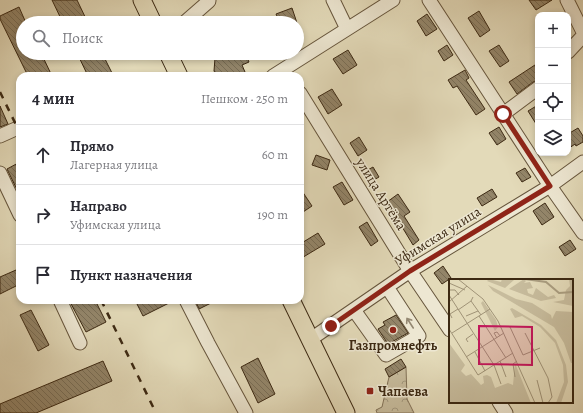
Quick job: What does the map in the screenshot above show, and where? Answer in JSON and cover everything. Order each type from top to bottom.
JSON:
[{"type":"main road","points":[[142,0],[150,16]]},
{"type":"main road","points":[[171,60],[177,72]]},
{"type":"main road","points":[[293,304],[346,413]]},
{"type":"street","points":[[192,16],[209,1],[208,0]]},
{"type":"street","points":[[333,0],[347,29]]},
{"type":"street","points":[[304,60],[347,29],[393,0]]},
{"type":"street","points":[[429,0],[550,186],[583,233]]},
{"type":"street","points":[[568,0],[583,32]]},
{"type":"street","points":[[571,49],[583,36]]},
{"type":"street","points":[[287,72],[304,60]]},
{"type":"street","points":[[503,114],[535,90]]},
{"type":"street","name":"улица Артёма","points":[[304,99],[410,271],[449,329]]},
{"type":"street","points":[[0,136],[16,129]]},
{"type":"street","name":"Уфимская улица","points":[[311,339],[410,271],[550,186],[583,162]]},
{"type":"street","points":[[0,173],[16,207]]},
{"type":"street","points":[[354,310],[386,355],[419,336],[387,287]]},
{"type":"street","points":[[62,304],[80,343]]},
{"type":"street","points":[[188,304],[246,413]]},
{"type":"street","points":[[500,403],[506,413]]},
{"type":"green space","points":[[406,367],[407,399],[414,413],[377,413],[376,410],[382,407],[389,377]]},
{"type":"building","points":[[52,0],[77,0],[85,16],[60,16]]},
{"type":"building","points":[[529,0],[552,0],[536,10]]},
{"type":"building","points":[[19,7],[23,16],[16,16],[16,52],[0,19],[0,16]]},
{"type":"building","points":[[292,8],[295,16],[277,16],[276,14]]},
{"type":"building","points":[[479,11],[490,30],[480,37],[468,18]]},
{"type":"building","points":[[427,14],[437,29],[426,36],[417,21]]},
{"type":"building","points":[[447,45],[453,55],[444,61],[438,51]]},
{"type":"building","points":[[499,45],[509,61],[500,67],[489,51]]},
{"type":"building","points":[[348,50],[357,65],[343,74],[333,59]]},
{"type":"building","points":[[20,60],[44,60],[50,72],[26,72]]},
{"type":"building","points":[[80,60],[106,60],[112,72],[86,72]]},
{"type":"building","points":[[215,60],[248,60],[249,62],[242,65],[245,72],[214,71]]},
{"type":"building","points":[[535,65],[535,81],[517,94],[509,82]]},
{"type":"building","points":[[465,70],[469,78],[466,80],[485,109],[476,115],[457,86],[453,88],[448,80]]},
{"type":"building","points":[[332,89],[342,105],[328,114],[318,97]]},
{"type":"building","points":[[0,106],[8,124],[0,127]]},
{"type":"building","points":[[535,107],[535,122],[528,111]]},
{"type":"building","points":[[499,127],[506,139],[497,145],[489,133]]},
{"type":"building","points":[[578,128],[583,136],[583,142],[571,147],[571,132]]},
{"type":"building","points":[[359,137],[367,150],[358,156],[350,143]]},
{"type":"building","points":[[316,155],[330,160],[327,170],[312,165]]},
{"type":"building","points":[[16,164],[16,188],[7,169]]},
{"type":"building","points":[[373,167],[379,177],[372,181],[366,171]]},
{"type":"building","points":[[525,168],[531,177],[522,182],[516,173]]},
{"type":"building","points":[[342,182],[353,200],[344,205],[333,187]]},
{"type":"building","points":[[492,189],[497,197],[482,206],[477,198]]},
{"type":"building","points":[[304,194],[312,206],[304,211]]},
{"type":"building","points":[[398,194],[410,212],[404,216],[419,240],[413,245],[387,202]]},
{"type":"building","points":[[545,203],[554,217],[542,225],[533,211]]},
{"type":"building","points":[[367,222],[378,241],[371,246],[359,227]]},
{"type":"building","points":[[318,233],[325,244],[304,257],[304,242]]},
{"type":"building","points":[[570,240],[576,249],[565,256],[559,247]]},
{"type":"building","points":[[443,266],[451,278],[442,284],[434,273]]},
{"type":"building","points":[[16,270],[16,286],[0,294],[0,277]]},
{"type":"building","points":[[71,304],[97,304],[106,322],[86,332]]},
{"type":"building","points":[[137,304],[167,304],[143,316]]},
{"type":"building","points":[[197,304],[209,304],[199,309]]},
{"type":"building","points":[[31,310],[49,345],[38,351],[20,315]]},
{"type":"building","points":[[396,315],[408,333],[388,344],[378,329],[385,325],[383,322]]},
{"type":"building","points":[[258,358],[275,394],[258,403],[241,367]]},
{"type":"building","points":[[401,359],[406,367],[389,377],[385,369]]},
{"type":"building","points":[[103,361],[112,381],[36,413],[0,413],[0,404]]},
{"type":"railway","points":[[0,92],[16,125]]},
{"type":"railway","points":[[103,304],[156,413]]},
{"type":"place","name":"Газпромнефть","points":[[393,330]]},
{"type":"place","name":"Чапаева","points":[[370,391]]},
{"type":"route","points":[[331,326],[410,271],[550,186],[503,114]]}]
